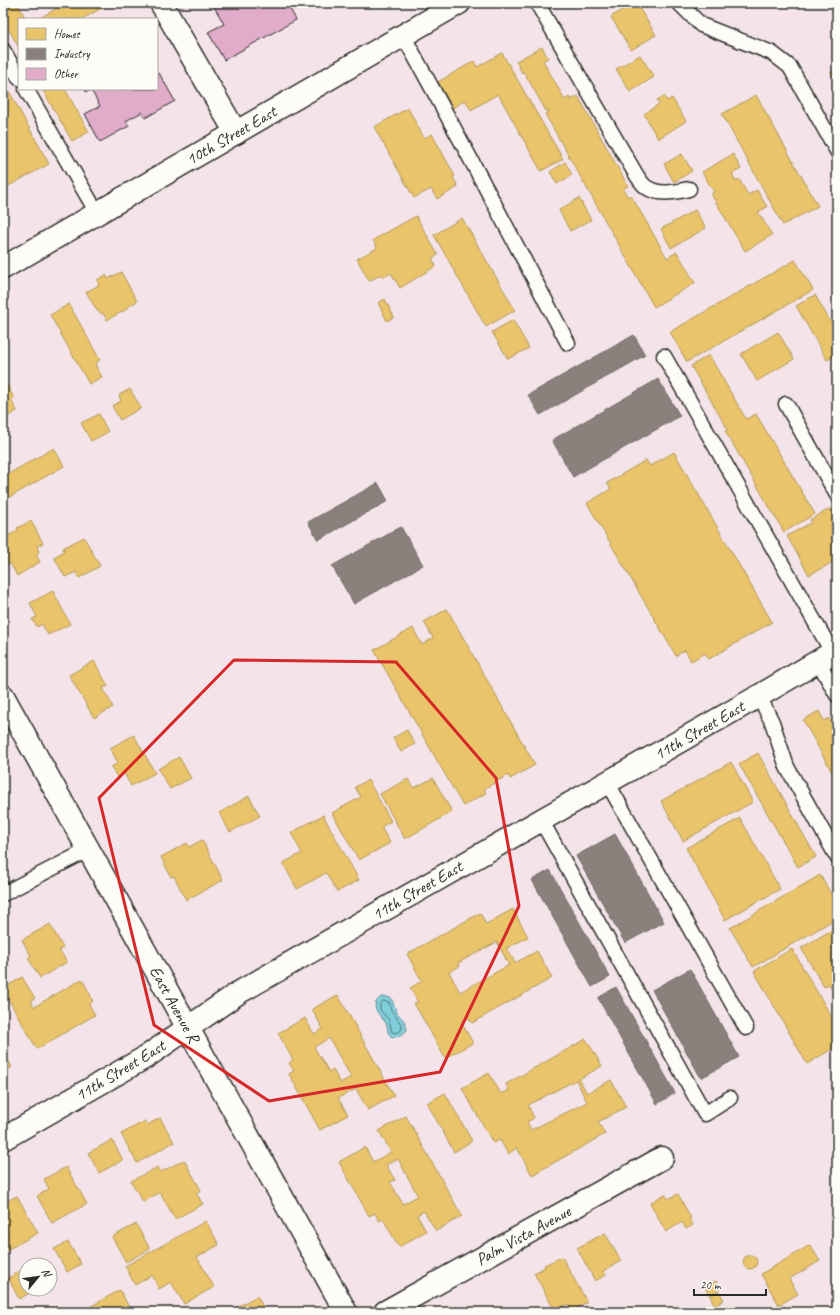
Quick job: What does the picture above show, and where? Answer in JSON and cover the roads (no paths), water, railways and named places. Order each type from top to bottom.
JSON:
[{"type":"street","points":[[161,3],[236,133]]},
{"type":"street","name":"10th Street East","points":[[3,268],[459,3]]},
{"type":"street","name":"11th Street East","points":[[3,1139],[146,1056],[238,992],[759,696],[829,654]]},
{"type":"street","name":"East Avenue R","points":[[3,696],[346,1312]]},
{"type":"street","name":"Palm Vista Avenue","points":[[385,1312],[662,1158]]},
{"type":"lane","points":[[536,3],[634,171],[645,186],[657,191],[669,193],[689,189]]},
{"type":"lane","points":[[679,3],[701,25],[772,53],[790,67],[837,151]]},
{"type":"lane","points":[[403,35],[461,141],[568,344]]},
{"type":"lane","points":[[3,50],[18,76]]},
{"type":"lane","points":[[27,90],[97,213]]},
{"type":"lane","points":[[664,356],[829,654],[837,695]]},
{"type":"lane","points":[[786,404],[837,495]]},
{"type":"lane","points":[[759,696],[772,722],[787,767],[837,857]]},
{"type":"lane","points":[[607,782],[746,1028]]},
{"type":"lane","points":[[541,820],[705,1114],[730,1098]]},
{"type":"lane","points":[[3,894],[88,850]]},
{"type":"water","points":[[381,997],[391,998],[397,1013],[405,1022],[407,1030],[397,1037],[392,1037],[390,1035],[387,1024],[378,1014],[375,1007],[376,1002]]}]
